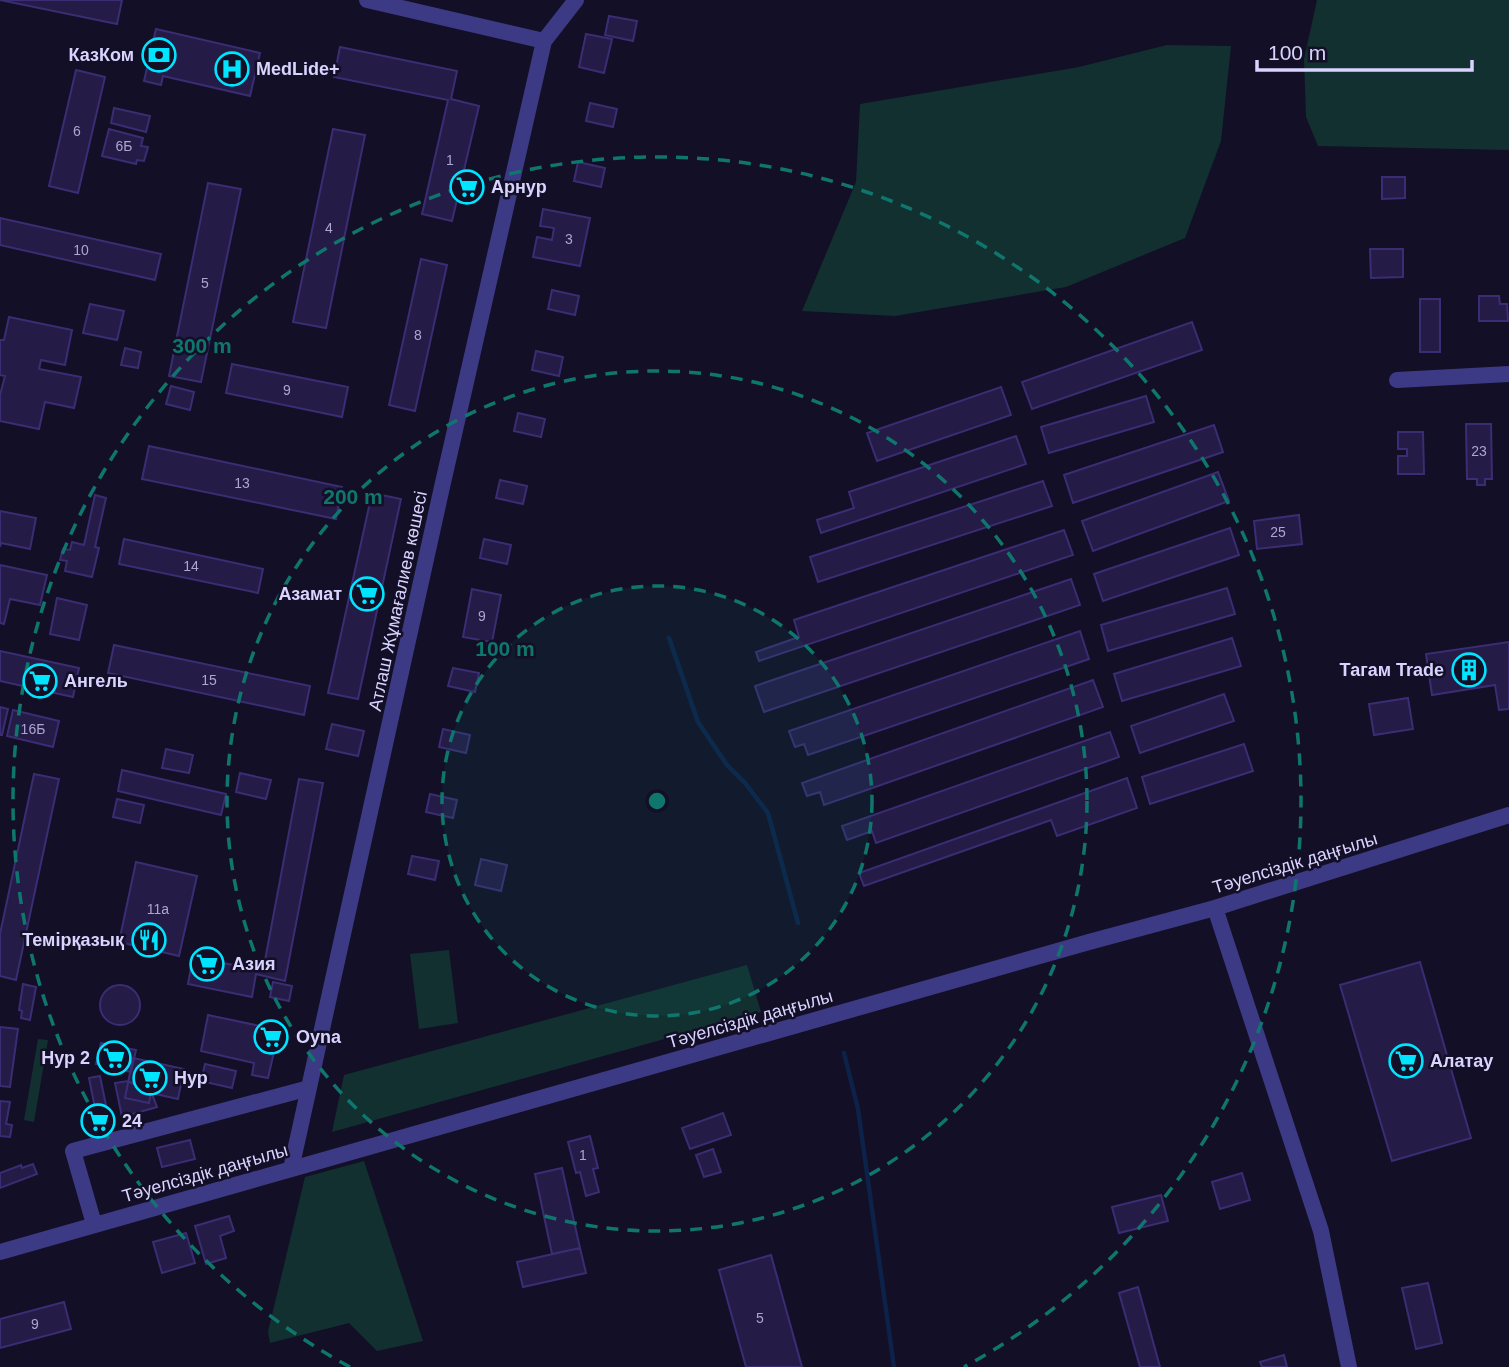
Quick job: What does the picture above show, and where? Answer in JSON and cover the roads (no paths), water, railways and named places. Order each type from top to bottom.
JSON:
[{"type":"street","points":[[367,0],[544,41],[576,0]]},
{"type":"street","name":"Атлаш Жұмағалиев көшесі","points":[[291,1170],[544,41]]},
{"type":"street","points":[[1397,380],[1509,373]]},
{"type":"street","name":"Тәуелсіздік даңғылы","points":[[0,1252],[1215,908],[1509,815]]},
{"type":"street","points":[[1215,908],[1321,1231],[1349,1367]]},
{"type":"street","points":[[94,1224],[73,1151],[309,1088]]},
{"type":"waterway","points":[[669,638],[698,722],[727,765],[768,813],[798,923]]},
{"type":"waterway","points":[[844,1053],[858,1109],[894,1367]]},
{"type":"place","name":"КазКом","points":[[159,55]]},
{"type":"place","name":"MedLide+","points":[[232,69]]},
{"type":"place","name":"Арнур","points":[[467,187]]},
{"type":"place","name":"Азамат","points":[[367,594]]},
{"type":"place","name":"Тагам Trade","points":[[1469,670]]},
{"type":"place","name":"Ангель","points":[[40,681]]},
{"type":"place","name":"Темірқазық","points":[[149,940]]},
{"type":"place","name":"Азия","points":[[207,964]]},
{"type":"place","name":"Oyna","points":[[271,1037]]},
{"type":"place","name":"Нур 2","points":[[114,1058]]},
{"type":"place","name":"Алатау","points":[[1406,1061]]},
{"type":"place","name":"Нур","points":[[150,1078]]},
{"type":"place","name":"24","points":[[98,1121]]}]
